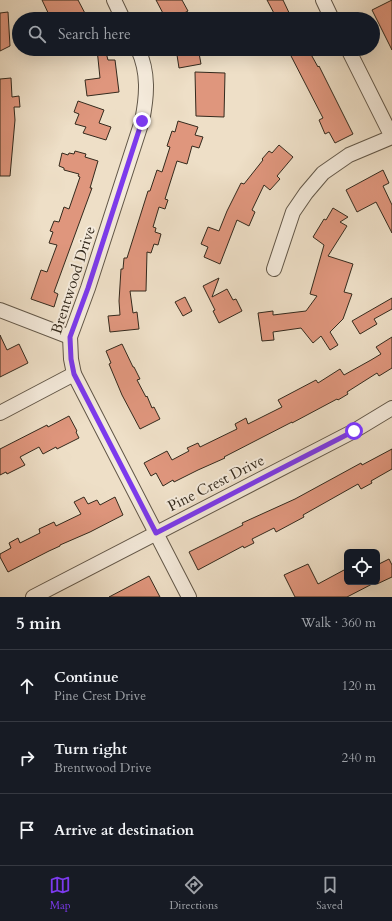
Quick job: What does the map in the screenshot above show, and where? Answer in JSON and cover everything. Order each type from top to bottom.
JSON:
[{"type":"street","points":[[114,0],[120,12]]},
{"type":"street","points":[[323,0],[329,12]]},
{"type":"street","name":"Brentwood Drive","points":[[141,56],[147,77],[146,97],[142,121],[88,288],[70,337],[71,359],[74,374],[190,597]]},
{"type":"street","points":[[274,269],[293,212],[306,193],[323,173],[349,155],[392,137],[352,56]]},
{"type":"street","points":[[0,310],[70,337]]},
{"type":"street","points":[[0,413],[74,374]]},
{"type":"street","name":"Pine Crest Drive","points":[[33,597],[354,431],[392,408]]},
{"type":"building","points":[[42,0],[78,0],[84,12],[48,12]]},
{"type":"building","points":[[156,0],[182,0],[188,11],[186,12],[162,12]]},
{"type":"building","points":[[267,0],[283,0],[289,12],[273,12]]},
{"type":"building","points":[[392,0],[392,50],[380,26],[380,12],[373,12],[372,10]]},
{"type":"building","points":[[8,12],[10,46],[0,51],[0,13]]},
{"type":"building","points":[[98,56],[107,56],[108,60],[115,60],[119,92],[87,96],[85,80],[100,78]]},
{"type":"building","points":[[177,56],[200,56],[201,64],[179,68]]},
{"type":"building","points":[[291,56],[312,56],[318,67],[319,66],[353,134],[335,143],[329,132],[325,134],[319,120],[323,118]]},
{"type":"building","points":[[195,72],[225,73],[224,117],[196,116]]},
{"type":"building","points":[[11,78],[12,97],[19,96],[20,107],[14,107],[15,120],[10,176],[0,176],[0,79]]},
{"type":"building","points":[[78,101],[104,110],[99,123],[111,127],[106,140],[83,133],[86,127],[75,124],[79,114],[74,112]]},
{"type":"building","points":[[178,121],[198,127],[195,135],[203,137],[199,148],[192,146],[187,164],[177,161],[165,199],[168,200],[165,209],[159,207],[153,227],[156,228],[155,232],[161,234],[158,245],[154,244],[151,253],[147,252],[146,291],[130,291],[133,313],[137,312],[139,329],[110,332],[108,316],[120,315],[119,301],[121,269],[123,269],[124,258],[127,258],[148,191],[150,191],[157,170],[162,172],[170,147],[167,146],[172,131],[175,132]]},
{"type":"building","points":[[279,145],[293,157],[277,176],[280,179],[270,190],[264,185],[252,210],[255,212],[249,226],[237,220],[220,264],[204,257],[208,247],[201,244],[208,227],[219,231],[241,183],[244,184],[269,151],[272,153]]},
{"type":"building","points":[[75,151],[86,154],[85,157],[98,161],[90,188],[92,188],[54,292],[58,294],[54,307],[31,299],[41,270],[47,272],[57,245],[49,243],[53,232],[50,231],[54,221],[59,222],[64,207],[69,209],[80,177],[78,176],[79,174],[64,170],[64,168],[59,166],[62,153],[68,155],[69,153],[74,154]]},
{"type":"building","points":[[383,170],[389,183],[383,186],[392,205],[392,233],[376,202],[357,212],[346,190]]},
{"type":"building","points":[[333,208],[348,217],[340,222],[347,226],[328,256],[353,264],[344,292],[352,294],[343,319],[330,332],[338,345],[330,350],[321,336],[313,343],[301,328],[273,332],[274,340],[262,341],[258,313],[273,311],[273,315],[306,311],[317,296],[310,294],[324,245],[313,237]]},
{"type":"building","points":[[219,278],[212,297],[227,289],[233,300],[236,299],[242,311],[219,323],[213,311],[215,310],[203,286]]},
{"type":"building","points":[[185,297],[192,311],[183,316],[175,302]]},
{"type":"building","points":[[392,298],[392,309],[374,319],[377,324],[360,334],[352,321]]},
{"type":"building","points":[[0,335],[7,350],[19,344],[28,363],[0,377]]},
{"type":"building","points":[[392,337],[392,368],[379,376],[377,373],[347,392],[348,394],[338,400],[337,399],[292,422],[224,457],[225,458],[174,482],[173,480],[163,486],[156,473],[151,476],[144,463],[167,451],[172,460],[189,451],[187,448],[198,443],[200,447],[237,429],[235,424],[246,418],[248,424],[282,407],[278,400],[316,380],[318,383],[340,369],[344,375],[381,354],[376,347]]},
{"type":"building","points":[[122,344],[140,379],[137,380],[146,397],[147,396],[152,408],[154,407],[160,419],[140,429],[122,395],[109,364],[111,363],[106,351]]},
{"type":"building","points":[[69,416],[79,438],[43,454],[39,447],[20,457],[25,465],[7,474],[6,472],[0,475],[0,449],[47,425],[48,427]]},
{"type":"building","points":[[392,449],[392,469],[371,481],[372,483],[361,489],[358,484],[303,515],[304,517],[276,532],[274,528],[252,539],[254,543],[244,548],[243,546],[198,570],[189,552],[243,525],[242,523],[295,499],[361,463],[362,465]]},
{"type":"building","points":[[84,497],[88,504],[97,500],[100,505],[115,497],[123,515],[8,572],[0,557],[0,554],[11,548],[9,543],[18,538],[20,543],[40,533],[39,529],[54,522],[56,526],[81,514],[74,502]]},
{"type":"building","points":[[389,559],[392,565],[392,577],[380,583],[380,564]]},
{"type":"building","points":[[308,564],[318,584],[344,570],[344,585],[370,585],[347,597],[295,597],[284,575]]},
{"type":"building","points":[[149,576],[160,597],[109,597]]},
{"type":"route","points":[[142,121],[88,288],[70,337],[71,359],[74,374],[156,533],[354,431]]}]
